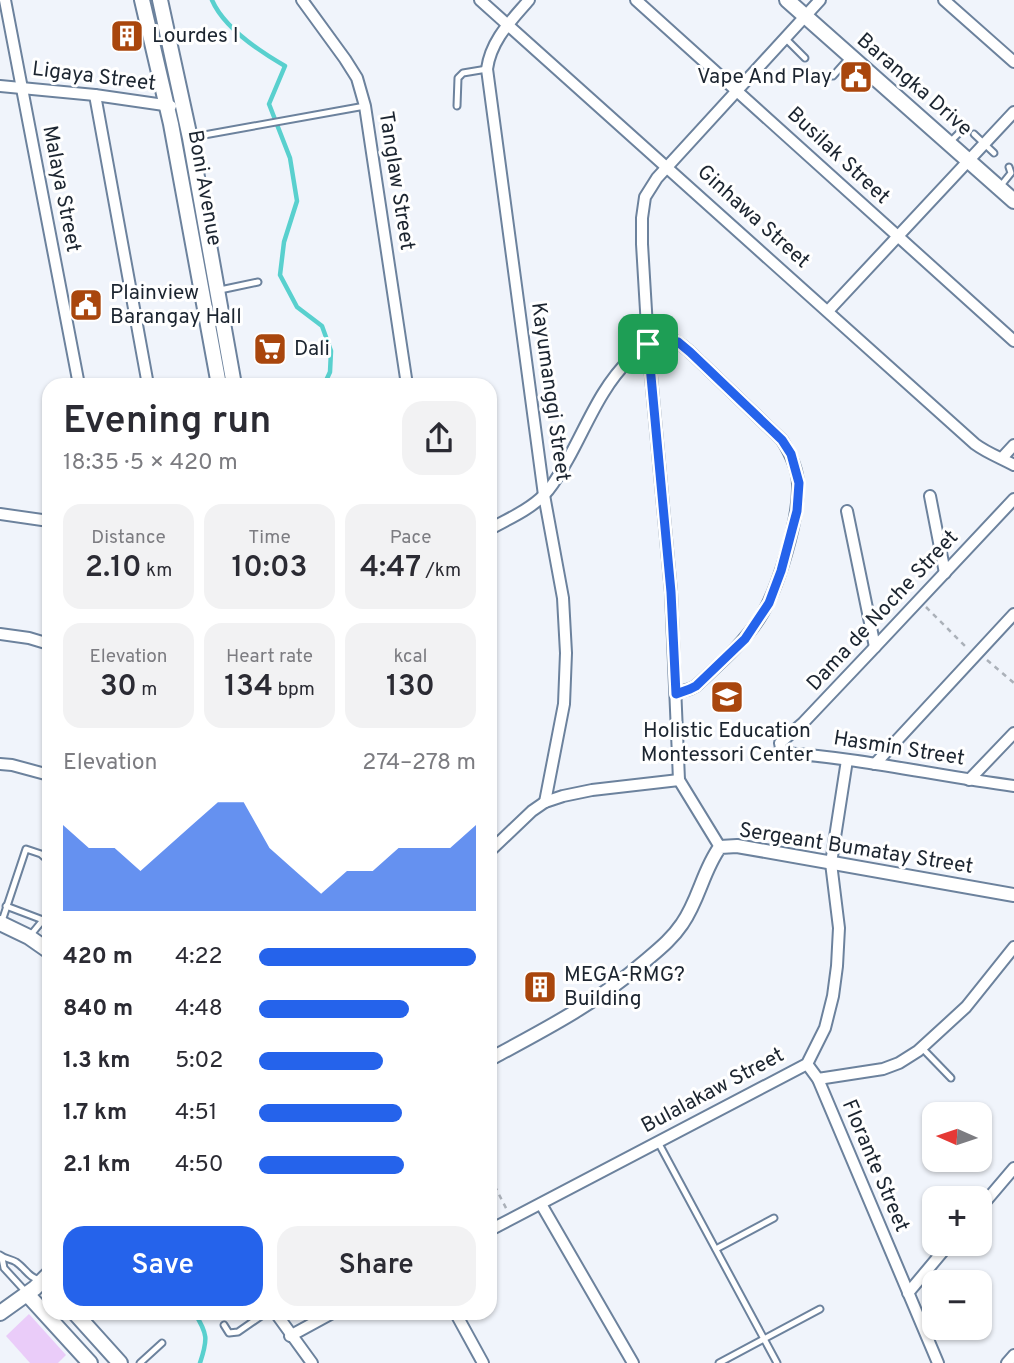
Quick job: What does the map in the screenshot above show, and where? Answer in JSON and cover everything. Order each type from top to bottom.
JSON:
[{"type":"main road","name":"Boni Avenue","points":[[142,0],[167,106],[218,378]]},
{"type":"main road","name":"Boni Avenue","points":[[160,0],[190,138],[233,378]]},
{"type":"main road","name":"Barangka Drive","points":[[787,0],[1014,201]]},
{"type":"main road","points":[[1,924],[42,944]]},
{"type":"main road","points":[[0,1313],[42,1281]]},
{"type":"main road","points":[[27,1294],[42,1310]]},
{"type":"main road","points":[[51,1320],[90,1363]]},
{"type":"main road","points":[[81,1320],[120,1363]]},
{"type":"street","name":"Malaya Street","points":[[5,0],[78,378]]},
{"type":"street","name":"Tanglaw Street","points":[[302,0],[357,78],[365,106],[406,378]]},
{"type":"street","name":"Ginhawa Street","points":[[480,0],[975,444],[1008,461]]},
{"type":"street","name":"Kayumanggi Street","points":[[529,0],[494,43],[488,55],[487,69],[544,495],[563,598],[566,653],[564,704],[545,802]]},
{"type":"street","name":"Busilak Street","points":[[636,0],[1014,341]]},
{"type":"street","points":[[720,847],[679,780],[671,592],[648,344],[642,218],[645,197],[657,178],[820,0]]},
{"type":"street","points":[[944,0],[1014,62]]},
{"type":"street","name":"Ligaya Street","points":[[0,86],[95,95],[167,106],[183,103]]},
{"type":"street","points":[[95,95],[147,378]]},
{"type":"street","points":[[828,311],[1014,112]]},
{"type":"street","points":[[497,525],[544,495],[560,472],[608,385],[639,350],[648,344],[667,340],[678,342],[690,352],[782,440],[791,454],[799,483],[797,511],[781,571],[769,603],[745,639],[696,686],[676,694]]},
{"type":"street","points":[[1014,445],[1008,461],[1011,472],[1014,472]]},
{"type":"street","points":[[930,496],[945,573]]},
{"type":"street","name":"Dama de Noche Street","points":[[781,748],[780,743],[803,723],[875,648],[1014,499]]},
{"type":"street","points":[[847,511],[875,648]]},
{"type":"street","points":[[0,514],[42,520]]},
{"type":"street","points":[[874,764],[1014,614]]},
{"type":"street","points":[[0,634],[42,641]]},
{"type":"street","points":[[969,780],[1014,733]]},
{"type":"street","name":"Hasmin Street","points":[[781,748],[784,753],[811,754],[1014,786]]},
{"type":"street","name":"Bulalakaw Street","points":[[497,1226],[807,1063],[825,1028],[837,966],[839,928],[831,863],[847,760]]},
{"type":"street","points":[[0,764],[42,772]]},
{"type":"street","points":[[497,844],[531,811],[545,802],[592,790],[679,780]]},
{"type":"street","name":"Sergeant Bumatay Street","points":[[497,1055],[565,1018],[623,980],[664,945],[692,909],[712,858],[720,847],[737,846],[1014,895]]},
{"type":"street","points":[[818,1079],[883,1069],[899,1063],[922,1048],[966,1007],[1014,947]]},
{"type":"street","name":"Florante Street","points":[[807,1063],[818,1079],[938,1363]]},
{"type":"street","points":[[992,1194],[1014,1168]]},
{"type":"street","points":[[541,1204],[633,1363]]},
{"type":"street","points":[[908,1293],[939,1256]]},
{"type":"street","points":[[280,1320],[312,1363]]},
{"type":"street","points":[[290,1336],[319,1320]]},
{"type":"street","points":[[459,1320],[483,1363]]},
{"type":"street","points":[[1007,1363],[1014,1355]]},
{"type":"lane","points":[[786,39],[805,58]]},
{"type":"lane","points":[[822,74],[833,76],[850,56]]},
{"type":"lane","points":[[457,106],[458,78],[463,74],[487,69]]},
{"type":"lane","points":[[190,138],[365,106]]},
{"type":"lane","points":[[949,143],[960,132]]},
{"type":"lane","points":[[974,134],[994,153]]},
{"type":"lane","points":[[999,188],[1011,173],[1009,167]]},
{"type":"lane","points":[[216,291],[258,282]]},
{"type":"lane","points":[[1,924],[26,849],[42,855]]},
{"type":"lane","points":[[6,906],[42,917]]},
{"type":"lane","points":[[29,937],[42,922]]},
{"type":"lane","points":[[922,1048],[951,1078]]},
{"type":"lane","points":[[658,1142],[777,1363]]},
{"type":"lane","points":[[716,1249],[774,1218]]},
{"type":"lane","points":[[27,1294],[2,1269],[1,1257],[14,1261],[32,1278],[42,1277]]},
{"type":"lane","points":[[2,1269],[14,1261]]},
{"type":"lane","points":[[719,1363],[820,1309]]},
{"type":"lane","points":[[224,1325],[229,1333],[238,1332],[255,1320]]},
{"type":"lane","points":[[140,1363],[162,1343]]},
{"type":"path","points":[[919,601],[977,655],[1014,683]]},
{"type":"path","points":[[497,1190],[505,1205]]},
{"type":"shaded area","points":[[29,1314],[66,1355],[58,1363],[30,1363],[6,1336]]},
{"type":"waterway","points":[[212,0],[234,29],[285,66],[269,104],[290,158],[297,201],[284,242],[280,275],[297,307],[322,326],[331,351],[327,378]]},
{"type":"waterway","points":[[199,1320],[205,1337],[200,1363]]},
{"type":"place","name":"Lourdes I","points":[[127,36]]},
{"type":"place","name":"Vape And Play","points":[[856,77]]},
{"type":"place","name":"Plainview Barangay Hall","points":[[86,305]]},
{"type":"place","name":"Dali","points":[[270,349]]},
{"type":"place","name":"Holistic Education Montessori Center","points":[[727,697]]},
{"type":"place","name":"MEGA-RMG? Building","points":[[540,987]]},
{"type":"route","points":[[667,340],[678,342],[690,352],[782,440],[791,454],[799,483],[797,511],[781,571],[760,619],[745,639],[696,686],[676,694],[671,592],[648,344],[667,340]]}]
